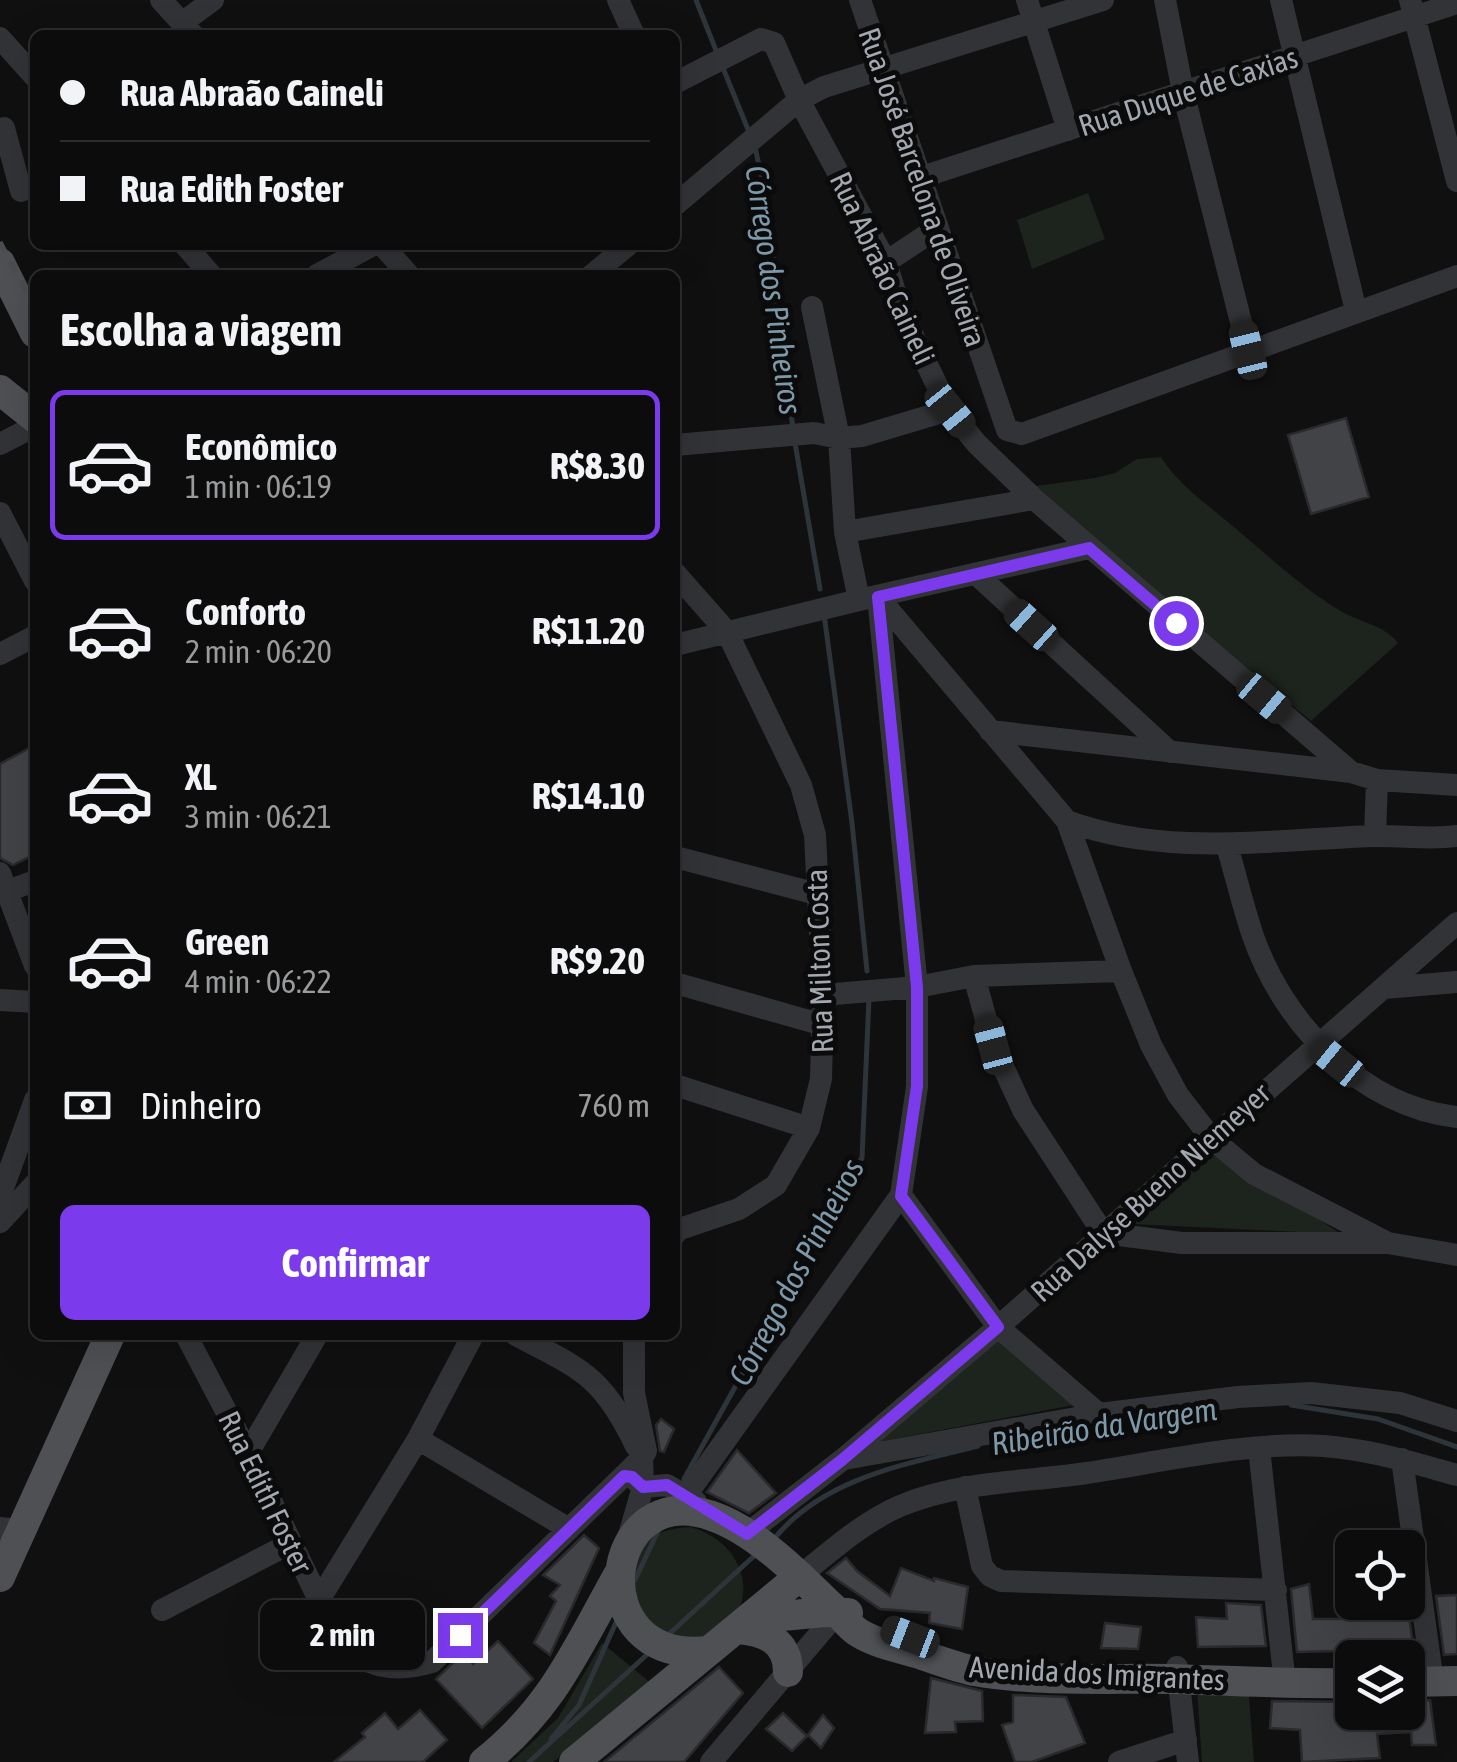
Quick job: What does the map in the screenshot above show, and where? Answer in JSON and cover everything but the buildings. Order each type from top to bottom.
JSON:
[{"type":"main road","points":[[0,264],[30,319]]},
{"type":"main road","points":[[0,390],[30,417]]},
{"type":"main road","points":[[0,1576],[10,1529],[107,1340]]},
{"type":"main road","points":[[484,1762],[514,1738],[553,1692],[640,1527],[663,1514],[691,1510],[739,1530],[764,1584],[744,1624]]},
{"type":"main road","name":"Avenida dos Imigrantes","points":[[739,1530],[800,1576],[857,1633],[973,1670],[1039,1676],[1178,1673],[1335,1682]]},
{"type":"main road","points":[[622,1562],[622,1603],[647,1638],[676,1651],[706,1651]]},
{"type":"main road","points":[[574,1762],[800,1576]]},
{"type":"main road","points":[[744,1624],[838,1612]]},
{"type":"main road","points":[[744,1624],[774,1639],[784,1653],[788,1672]]},
{"type":"main road","name":"Avenida dos Imigrantes","points":[[1284,1679],[1335,1674]]},
{"type":"street","points":[[161,0],[187,29],[213,0]]},
{"type":"street","points":[[618,0],[632,30]]},
{"type":"street","name":"Rua José Barcelona de Oliveira","points":[[860,0],[1007,430],[1022,434],[1248,350]]},
{"type":"street","points":[[680,201],[800,100],[824,87],[883,69],[1031,11],[1102,0]]},
{"type":"street","points":[[1165,0],[1183,92],[1248,350],[1457,276]]},
{"type":"street","points":[[1282,0],[1356,311]]},
{"type":"street","name":"Rua Duque de Caxias","points":[[919,178],[1294,56],[1412,8],[1457,3]]},
{"type":"street","points":[[1412,8],[1457,181]]},
{"type":"street","points":[[1031,11],[1068,130]]},
{"type":"street","points":[[0,38],[30,71]]},
{"type":"street","name":"Rua Abraão Caineli","points":[[686,69],[761,39],[774,43],[886,262],[900,309],[950,410],[977,444],[1089,548],[1352,772],[1377,780],[1457,784]]},
{"type":"street","points":[[4,128],[19,192]]},
{"type":"street","points":[[886,262],[936,229]]},
{"type":"street","points":[[189,250],[207,270]]},
{"type":"street","points":[[326,270],[364,250]]},
{"type":"street","points":[[386,250],[404,270]]},
{"type":"street","points":[[598,270],[622,250]]},
{"type":"street","points":[[687,1494],[901,1196],[917,1086],[917,987],[868,598],[846,532],[828,436],[812,307]]},
{"type":"street","points":[[680,445],[862,436],[950,410]]},
{"type":"street","points":[[0,444],[30,425]]},
{"type":"street","points":[[846,532],[1034,499]]},
{"type":"street","points":[[0,513],[30,571]]},
{"type":"street","points":[[680,645],[1089,548]]},
{"type":"street","points":[[976,574],[1170,752]]},
{"type":"street","name":"Rua Milton Costa","points":[[680,579],[727,632],[801,786],[815,834],[823,996],[821,1079],[808,1128],[776,1184],[740,1208],[680,1230]]},
{"type":"street","points":[[868,598],[990,730],[1067,821],[1120,971],[1151,1045],[1178,1095],[1212,1138],[1254,1174],[1388,1242]]},
{"type":"street","points":[[0,654],[30,639]]},
{"type":"street","points":[[990,730],[1352,772]]},
{"type":"street","points":[[1375,836],[1377,780]]},
{"type":"street","points":[[1067,821],[1098,832],[1227,846],[1375,836],[1457,836]]},
{"type":"street","points":[[1227,846],[1254,939],[1316,1044],[1358,1079],[1394,1098],[1437,1115],[1457,1117]]},
{"type":"street","points":[[680,858],[817,894]]},
{"type":"street","points":[[30,881],[4,882],[30,952]]},
{"type":"street","name":"Rua Dalyse Bueno Niemeyer","points":[[739,1530],[842,1460],[1457,923]]},
{"type":"street","points":[[823,996],[917,987],[974,976],[1120,971]]},
{"type":"street","points":[[974,976],[993,1045],[1023,1110],[1104,1233],[1182,1243],[1388,1242],[1457,1255]]},
{"type":"street","points":[[1384,988],[1457,982]]},
{"type":"street","points":[[680,985],[823,1025]]},
{"type":"street","points":[[0,1000],[30,1002]]},
{"type":"street","points":[[680,1088],[808,1128]]},
{"type":"street","points":[[1,1202],[30,1115]]},
{"type":"street","points":[[0,1222],[30,1189]]},
{"type":"street","points":[[901,1196],[998,1327],[1099,1414]]},
{"type":"street","name":"Rua Edith Foster","points":[[189,1340],[248,1452],[319,1600],[326,1624],[337,1642],[385,1667],[410,1668],[432,1662],[569,1529],[633,1482],[642,1458]]},
{"type":"street","points":[[248,1452],[314,1340]]},
{"type":"street","points":[[319,1600],[418,1439],[470,1340]]},
{"type":"street","points":[[525,1340],[596,1381],[626,1423],[642,1458]]},
{"type":"street","points":[[634,1340],[634,1393],[646,1442],[642,1458]]},
{"type":"street","points":[[842,1460],[1099,1414],[1311,1392],[1400,1403],[1457,1420]]},
{"type":"street","points":[[418,1439],[569,1529]]},
{"type":"street","points":[[800,1576],[883,1515],[966,1487],[1259,1448],[1319,1445],[1402,1460],[1457,1476]]},
{"type":"street","points":[[1259,1448],[1284,1679]]},
{"type":"street","points":[[1402,1460],[1432,1677]]},
{"type":"street","points":[[622,1562],[633,1482],[667,1485],[687,1494],[739,1530]]},
{"type":"street","points":[[966,1487],[982,1566],[1001,1581],[1276,1590]]},
{"type":"street","points":[[162,1610],[291,1543]]},
{"type":"street","points":[[711,1762],[838,1612]]},
{"type":"street","points":[[1119,1762],[1186,1751],[1178,1673]]},
{"type":"shaded area","points":[[1088,193],[1105,239],[1032,269],[1017,220]]},
{"type":"shaded area","points":[[1161,457],[1192,492],[1295,579],[1339,610],[1379,628],[1398,643],[1311,721],[1028,487],[1095,478],[1115,473],[1137,459]]},
{"type":"shaded area","points":[[1209,1148],[1341,1234],[1132,1224]]},
{"type":"shaded area","points":[[998,1336],[1079,1404],[867,1444]]},
{"type":"shaded area","points":[[690,1527],[725,1547],[736,1561],[743,1594],[738,1611],[727,1626],[709,1639],[669,1643],[628,1604],[633,1573],[647,1541],[657,1534]]},
{"type":"shaded area","points":[[602,1643],[651,1683],[553,1762],[511,1762],[558,1718]]},
{"type":"shaded area","points":[[1248,1685],[1254,1762],[1202,1762],[1197,1688]]},
{"type":"waterway","name":"Córrego dos Pinheiros","points":[[696,0],[717,53]]},
{"type":"waterway","name":"Córrego dos Pinheiros","points":[[723,68],[749,132]]},
{"type":"waterway","name":"Córrego dos Pinheiros","points":[[755,147],[769,211],[780,348],[793,427]]},
{"type":"waterway","name":"Córrego dos Pinheiros","points":[[795,443],[820,589]]},
{"type":"waterway","name":"Córrego dos Pinheiros","points":[[824,614],[867,971]]},
{"type":"waterway","name":"Córrego dos Pinheiros","points":[[684,1479],[862,1158],[869,998]]},
{"type":"waterway","name":"Ribeirão da Vargem","points":[[1291,1405],[1378,1419],[1457,1447]]},
{"type":"waterway","name":"Ribeirão da Vargem","points":[[774,1539],[816,1501],[867,1476],[978,1446]]},
{"type":"waterway","name":"Córrego dos Pinheiros","points":[[635,1580],[658,1531]]},
{"type":"waterway","name":"Ribeirão da Vargem","points":[[668,1635],[754,1556]]},
{"type":"waterway","name":"Córrego dos Pinheiros","points":[[551,1739],[579,1705],[618,1618]]},
{"type":"waterway","name":"Ribeirão da Vargem","points":[[529,1762],[652,1650]]},
{"type":"railway","points":[[0,242],[30,299]]},
{"type":"route","points":[[460,1635],[624,1476],[632,1477],[643,1487],[667,1485],[687,1494],[714,1516],[747,1534],[842,1460],[998,1327],[901,1196],[917,1086],[917,987],[878,597],[1089,548],[1176,623]]}]
